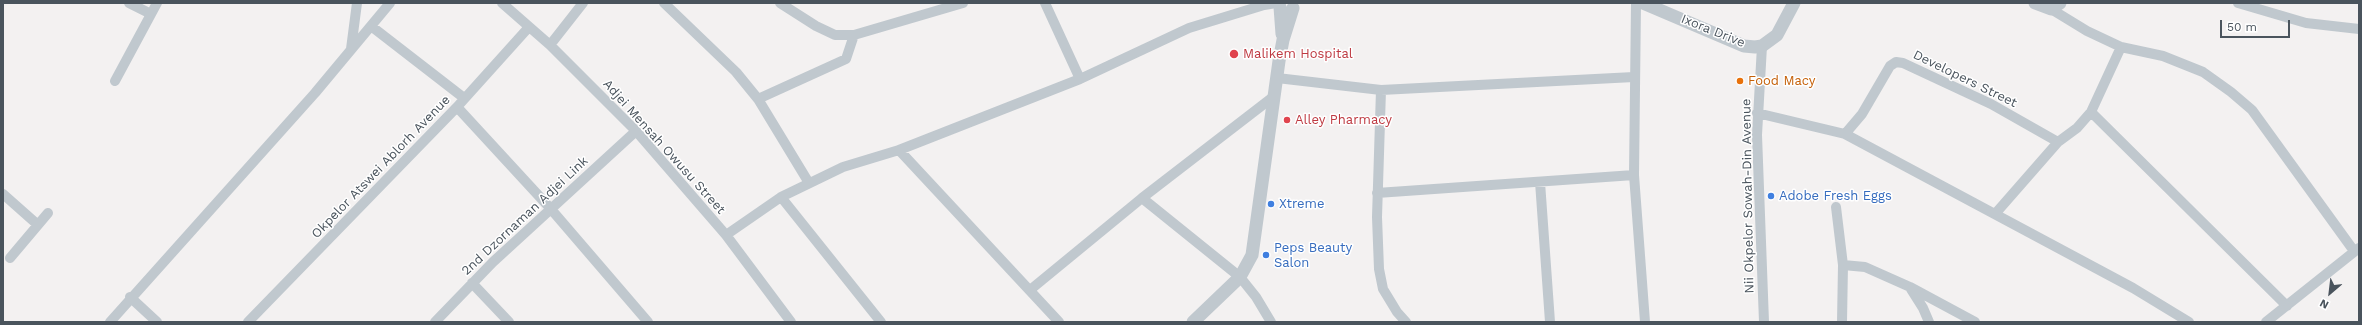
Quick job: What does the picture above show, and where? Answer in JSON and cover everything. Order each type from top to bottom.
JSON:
[{"type":"street","points":[[129,3],[151,14]]},
{"type":"street","points":[[115,81],[157,3]]},
{"type":"street","points":[[351,49],[357,3]]},
{"type":"street","points":[[110,322],[130,297],[310,98],[390,3]]},
{"type":"street","name":"Adjei Mensah Owusu Street","points":[[502,3],[550,45],[636,131],[726,235],[791,322]]},
{"type":"street","points":[[550,45],[583,3]]},
{"type":"street","points":[[664,3],[736,72],[758,99],[809,183]]},
{"type":"street","points":[[780,3],[816,26],[834,35],[854,35],[938,7],[963,3]]},
{"type":"street","points":[[1045,3],[1080,79]]},
{"type":"street","points":[[726,235],[781,197],[843,167],[899,150],[1080,79],[1189,28],[1223,16],[1247,3]]},
{"type":"street","points":[[1636,3],[1634,175],[1645,322]]},
{"type":"street","name":"Ixora Drive","points":[[1643,3],[1744,46],[1762,46]]},
{"type":"street","points":[[1762,46],[1777,35],[1794,3]]},
{"type":"street","points":[[2035,3],[2055,6],[2088,31],[2121,47],[2162,56],[2202,72],[2252,110],[2356,250],[2266,322]]},
{"type":"street","points":[[2238,3],[2306,23],[2359,29]]},
{"type":"street","points":[[1193,322],[1240,277],[1252,255],[1273,97],[1283,40],[1284,5],[1223,16]]},
{"type":"street","points":[[371,26],[464,98]]},
{"type":"street","name":"Okpelor Atswei Ablorh Avenue","points":[[248,322],[456,107],[529,27]]},
{"type":"street","points":[[758,99],[846,58],[854,35]]},
{"type":"street","name":"Nii Okpelor Sowah-Din Avenue","points":[[1762,46],[1757,113],[1764,322]]},
{"type":"street","points":[[1995,214],[2058,142],[2077,128],[2091,112],[2121,47]]},
{"type":"street","name":"Developers Street","points":[[1845,134],[1862,114],[1890,66],[1896,62],[1903,63],[1991,104],[2058,142]]},
{"type":"street","points":[[1277,78],[1380,90],[1634,77]]},
{"type":"street","points":[[1380,90],[1378,193],[1379,269],[1383,289],[1397,312],[1406,322]]},
{"type":"street","points":[[1030,290],[1142,198],[1273,97]]},
{"type":"street","points":[[456,107],[550,208],[648,322]]},
{"type":"street","points":[[2091,112],[2287,306]]},
{"type":"street","points":[[1757,113],[1845,134],[2132,288],[2189,322]]},
{"type":"street","name":"2nd Dzornaman Adjei Link","points":[[434,322],[550,208],[636,131]]},
{"type":"street","points":[[899,150],[1059,322]]},
{"type":"street","points":[[1378,193],[1634,175]]},
{"type":"street","points":[[1540,182],[1550,322]]},
{"type":"street","points":[[3,194],[38,224]]},
{"type":"street","points":[[781,197],[881,322]]},
{"type":"street","points":[[1142,198],[1240,277],[1256,297],[1271,322]]},
{"type":"street","points":[[1836,207],[1843,265],[1842,322]]},
{"type":"street","points":[[10,258],[48,213]]},
{"type":"street","points":[[1843,265],[1865,267],[1910,287],[1975,322]]},
{"type":"street","points":[[472,283],[509,322]]},
{"type":"street","points":[[1910,287],[1923,308],[1929,322]]},
{"type":"street","points":[[130,297],[158,322]]},
{"type":"place","name":"Malikem Hospital","points":[[1234,54]]},
{"type":"place","name":"Food Macy","points":[[1740,81]]},
{"type":"place","name":"Alley Pharmacy","points":[[1287,120]]},
{"type":"place","name":"Adobe Fresh Eggs","points":[[1771,196]]},
{"type":"place","name":"Xtreme","points":[[1271,204]]},
{"type":"place","name":"Peps Beauty Salon","points":[[1266,255]]}]
